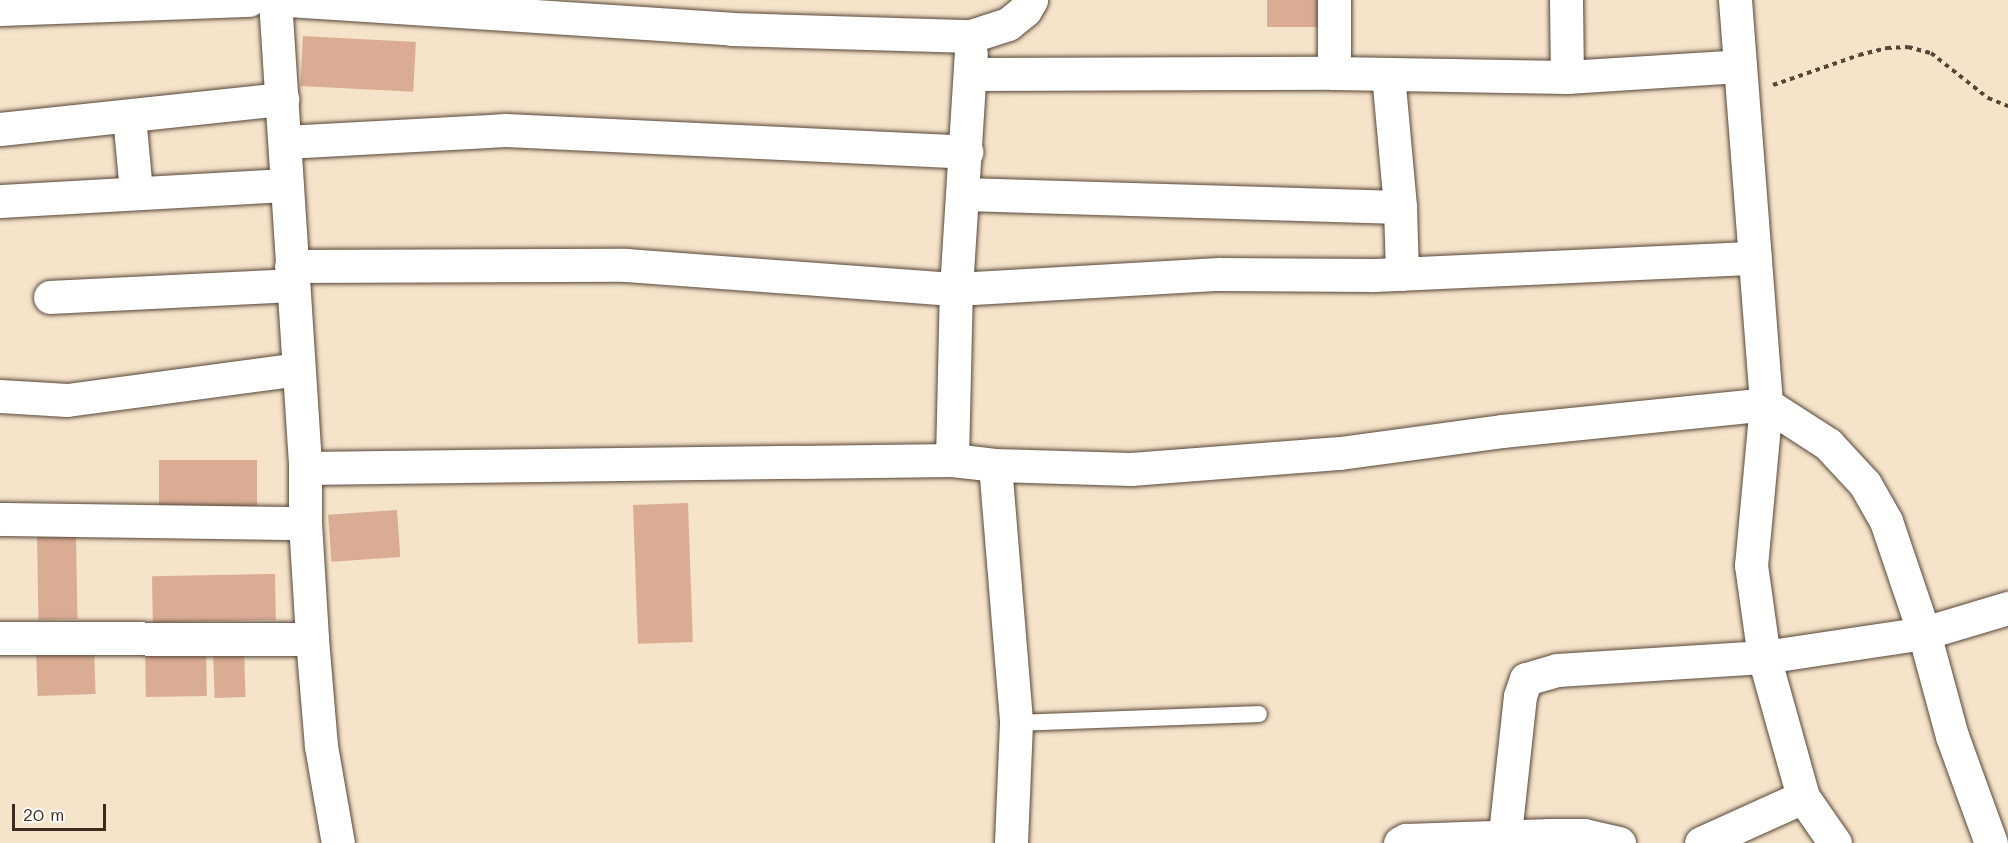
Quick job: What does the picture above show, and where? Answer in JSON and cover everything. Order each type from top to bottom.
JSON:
[{"type":"street","points":[[0,9],[249,0]]},
{"type":"street","points":[[275,0],[305,468],[305,523],[312,639],[321,746],[338,843]]},
{"type":"street","points":[[288,0],[731,29],[971,36],[1008,24],[1025,10],[1031,0]]},
{"type":"street","points":[[1334,0],[1334,73]]},
{"type":"street","points":[[1566,0],[1567,76]]},
{"type":"street","points":[[1735,0],[1766,404],[1751,565],[1764,657],[1803,797],[1831,841]]},
{"type":"street","points":[[952,460],[956,289],[966,152],[971,36]]},
{"type":"street","points":[[970,74],[1334,73],[1742,80]]},
{"type":"street","points":[[1388,74],[1400,207],[1402,274]]},
{"type":"street","points":[[0,129],[282,99]]},
{"type":"street","points":[[129,116],[136,192]]},
{"type":"street","points":[[285,142],[506,130],[966,152]]},
{"type":"street","points":[[0,201],[287,185]]},
{"type":"street","points":[[963,194],[1400,207]]},
{"type":"street","points":[[50,297],[292,276],[626,265],[956,289],[1220,274],[1402,274],[1755,258]]},
{"type":"street","points":[[0,396],[67,400],[298,369]]},
{"type":"street","points":[[305,468],[952,460],[995,465],[1131,469],[1340,453],[1502,431],[1766,404],[1828,444],[1865,483],[1886,521],[1924,633],[1953,736],[1991,843]]},
{"type":"street","points":[[995,465],[1016,723],[1011,843]]},
{"type":"street","points":[[0,519],[305,523]]},
{"type":"street","points":[[1504,841],[1520,696],[1526,679],[1557,670],[1764,657],[1924,633],[2008,608]]},
{"type":"street","points":[[0,638],[312,639]]},
{"type":"street","points":[[1701,843],[1803,797]]},
{"type":"street","points":[[1400,843],[1406,840],[1504,841],[1584,835],[1619,843]]},
{"type":"lane","points":[[1016,723],[1259,714]]},
{"type":"path","points":[[1742,80],[1887,48],[1908,47],[1931,53],[1988,98],[2008,106]]},
{"type":"building","points":[[1267,0],[1319,0],[1319,27],[1267,27]]},
{"type":"building","points":[[303,36],[416,42],[413,92],[300,86]]},
{"type":"building","points":[[159,460],[257,460],[257,507],[159,507]]},
{"type":"building","points":[[688,503],[693,642],[638,644],[633,505]]},
{"type":"building","points":[[397,510],[400,557],[331,562],[328,515]]},
{"type":"building","points":[[76,535],[77,619],[38,620],[37,536]]},
{"type":"building","points":[[275,574],[276,620],[153,622],[152,576]]},
{"type":"building","points":[[94,648],[96,694],[38,696],[36,650]]},
{"type":"building","points":[[206,648],[207,696],[146,697],[145,649]]},
{"type":"building","points":[[244,650],[246,697],[215,698],[213,651]]}]
